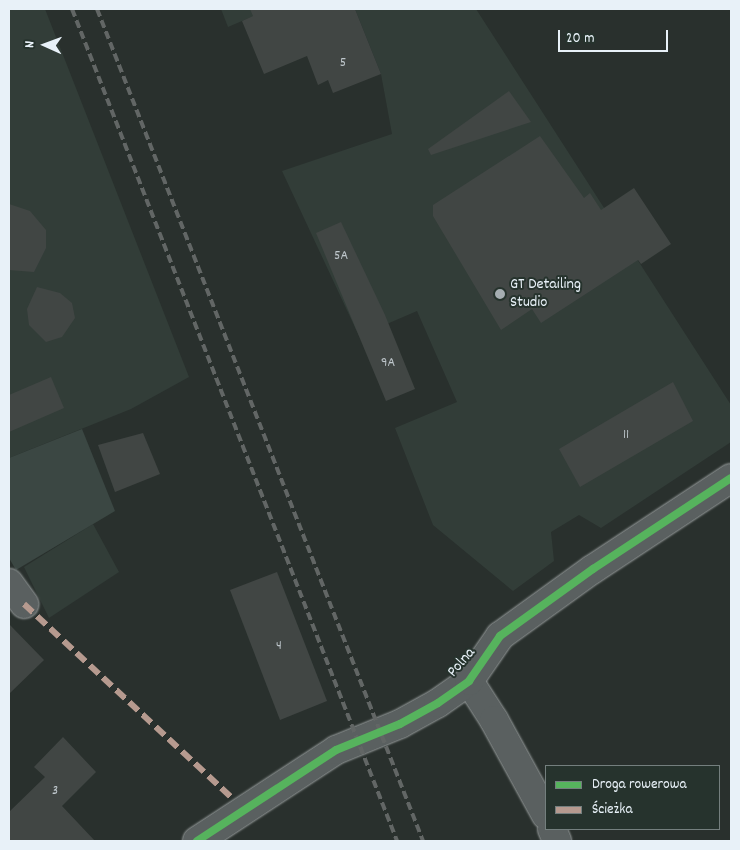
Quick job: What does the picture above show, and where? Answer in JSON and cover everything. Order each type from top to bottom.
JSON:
[{"type":"street","name":"Polna","points":[[196,841],[336,750],[400,724],[469,681],[500,636],[593,569],[731,478]]},
{"type":"street","points":[[469,681],[494,720],[545,813]]},
{"type":"shaded area","points":[[9,9],[45,9],[189,377],[131,409],[9,458]]},
{"type":"shaded area","points":[[221,9],[270,9],[228,27]]},
{"type":"shaded area","points":[[355,9],[476,9],[731,405],[731,442],[601,528],[579,515],[551,532],[554,561],[513,591],[433,525],[395,428],[457,402],[417,311],[359,336],[282,171],[392,134],[381,74]]},
{"type":"shaded area","points":[[82,429],[115,511],[16,570],[9,558],[9,458]]},
{"type":"shaded area","points":[[93,524],[119,572],[49,618],[24,567]]},
{"type":"building","points":[[250,9],[355,9],[381,74],[333,93],[328,80],[318,85],[307,56],[264,74],[242,21],[253,16]]},
{"type":"building","points":[[509,91],[531,122],[431,155],[428,149]]},
{"type":"building","points":[[540,136],[584,198],[590,193],[601,210],[634,188],[671,244],[641,264],[638,260],[541,323],[532,309],[501,330],[433,216],[433,205]]},
{"type":"building","points":[[9,204],[30,211],[46,230],[46,248],[34,272],[9,270]]},
{"type":"building","points":[[341,222],[385,315],[415,389],[386,401],[316,233]]},
{"type":"building","points":[[37,287],[60,293],[72,303],[75,318],[62,337],[46,342],[29,325],[27,309]]},
{"type":"building","points":[[51,377],[64,408],[9,432],[9,395]]},
{"type":"building","points":[[673,382],[693,421],[580,487],[559,449]]},
{"type":"building","points":[[143,433],[160,474],[115,492],[98,445]]},
{"type":"building","points":[[277,572],[327,701],[280,720],[230,590]]},
{"type":"building","points":[[9,624],[44,660],[9,694]]},
{"type":"building","points":[[63,737],[96,772],[62,806],[95,841],[9,841],[9,812],[45,777],[34,767]]},
{"type":"railway","points":[[72,9],[397,841]]},
{"type":"railway","points":[[97,9],[423,841]]},
{"type":"marked path","points":[[24,604],[231,797]]},
{"type":"cycle path","points":[[197,841],[336,750],[400,724],[438,703],[469,681],[500,636],[593,569],[731,478]]},
{"type":"place","name":"GT Detailing Studio","points":[[500,294]]}]
